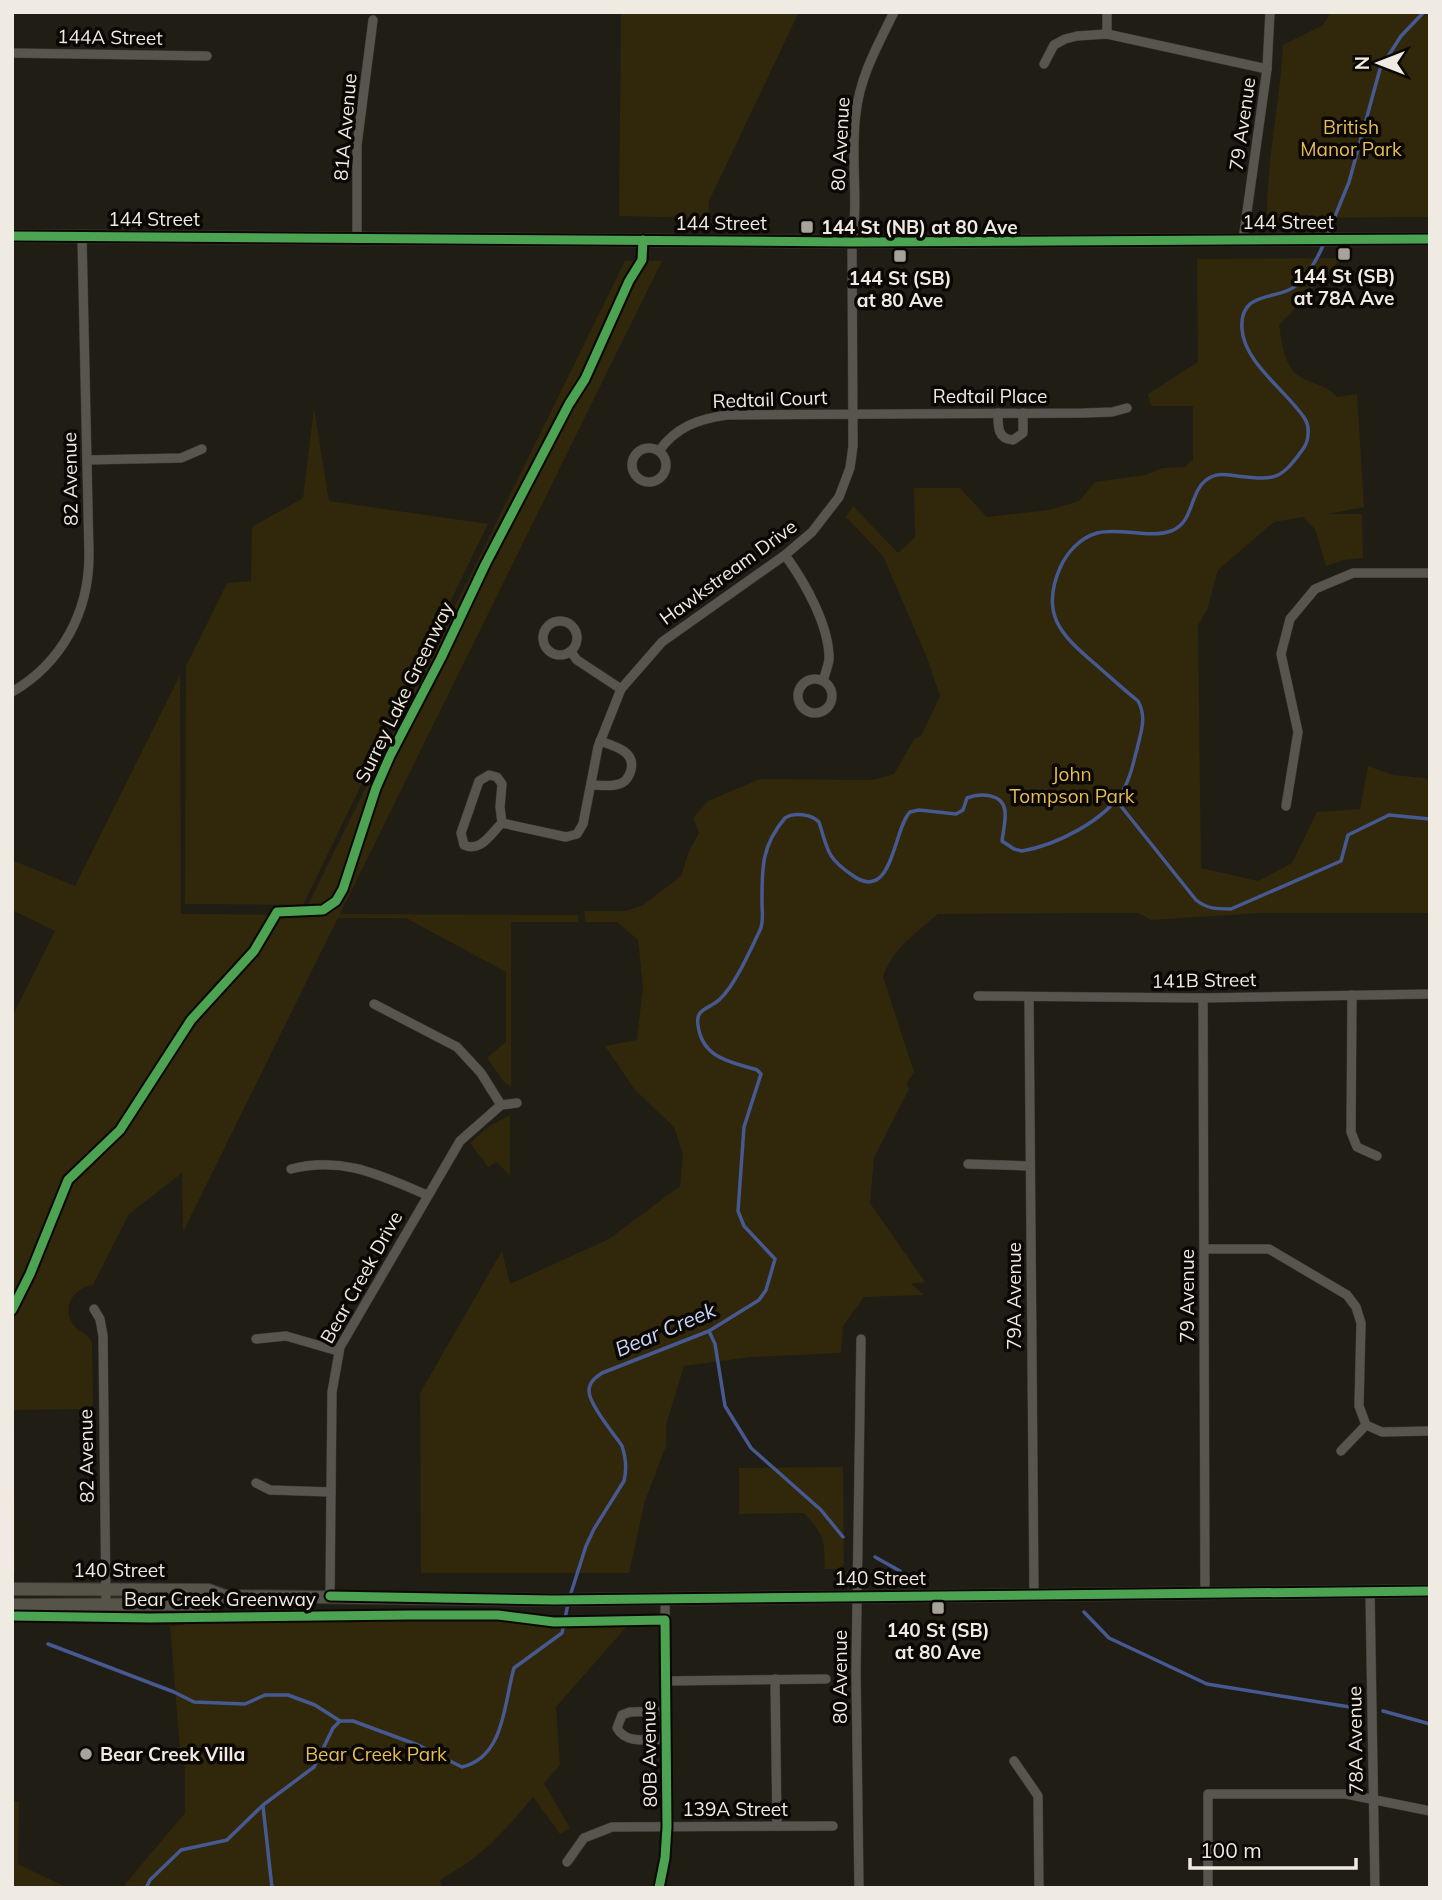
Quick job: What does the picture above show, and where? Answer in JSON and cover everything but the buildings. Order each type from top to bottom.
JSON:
[{"type":"main road","name":"144 Street","points":[[12,236],[852,242],[1430,239]]},
{"type":"main road","name":"140 Street","points":[[12,1589],[209,1590],[225,1596],[554,1600],[1430,1591]]},
{"type":"main road","name":"140 Street","points":[[12,1605],[208,1604],[225,1596]]},
{"type":"street","name":"80 Avenue","points":[[852,242],[855,223],[856,110],[865,73],[894,12]]},
{"type":"street","points":[[1107,12],[1107,34]]},
{"type":"street","name":"79 Avenue","points":[[1243,240],[1267,69],[1270,12]]},
{"type":"street","name":"81A Avenue","points":[[357,238],[357,145],[373,20]]},
{"type":"street","points":[[1044,64],[1054,46],[1065,40],[1077,36],[1107,34],[1267,69]]},
{"type":"street","name":"144A Street","points":[[12,53],[207,56]]},
{"type":"street","name":"82 Avenue","points":[[12,692],[35,677],[56,655],[75,626],[82,607],[89,565],[82,237]]},
{"type":"street","name":"Hawkstream Drive","points":[[502,823],[566,837],[577,834],[583,824],[600,741],[621,689],[668,637],[812,533],[839,497],[850,468],[853,446],[852,242]]},
{"type":"street","name":"Redtail Place","points":[[853,414],[1112,412],[1127,408]]},
{"type":"street","points":[[998,413],[1001,436],[1013,440],[1023,433],[1023,413]]},
{"type":"street","name":"Redtail Court","points":[[659,452],[665,442],[685,426],[708,418],[727,415],[853,414]]},
{"type":"street","points":[[87,460],[181,458],[202,449]]},
{"type":"street","points":[[785,555],[801,577],[821,619],[829,660],[823,681]]},
{"type":"street","points":[[1286,806],[1298,732],[1281,654],[1290,619],[1315,589],[1353,573],[1430,573]]},
{"type":"street","points":[[571,652],[577,660],[621,689]]},
{"type":"street","points":[[591,785],[618,785],[631,772],[631,759],[627,753],[600,741]]},
{"type":"street","points":[[485,776],[497,777],[502,784],[502,823],[480,846],[468,847],[462,841],[461,834],[479,781],[485,776]]},
{"type":"street","name":"141B Street","points":[[978,996],[1203,998],[1430,994]]},
{"type":"street","points":[[1352,995],[1351,1132],[1357,1147],[1377,1156]]},
{"type":"street","name":"79A Avenue","points":[[1029,998],[1034,1595]]},
{"type":"street","name":"79 Avenue","points":[[1203,998],[1205,1593]]},
{"type":"street","points":[[374,1004],[457,1047],[481,1073],[500,1105],[517,1103]]},
{"type":"street","name":"Bear Creek Drive","points":[[330,1596],[332,1392],[338,1351],[460,1141],[500,1105]]},
{"type":"street","points":[[291,1169],[316,1163],[358,1168],[427,1195]]},
{"type":"street","points":[[968,1164],[1030,1166]]},
{"type":"street","points":[[1205,1249],[1269,1249],[1347,1295],[1356,1307],[1360,1323],[1359,1406],[1366,1425],[1382,1432],[1430,1431]]},
{"type":"street","name":"82 Avenue","points":[[94,1309],[100,1319],[103,1336],[106,1605]]},
{"type":"street","points":[[256,1339],[286,1336],[338,1351]]},
{"type":"street","name":"80 Avenue","points":[[859,1888],[856,1671],[861,1339]]},
{"type":"street","points":[[1341,1451],[1366,1425]]},
{"type":"street","points":[[256,1483],[270,1490],[331,1492]]},
{"type":"street","name":"78A Avenue","points":[[1370,1592],[1374,1888]]},
{"type":"street","name":"80B Avenue","points":[[659,1888],[665,1858],[667,1826],[666,1598]]},
{"type":"street","points":[[775,1679],[777,1826]]},
{"type":"street","points":[[666,1681],[826,1679]]},
{"type":"street","name":"80B Avenue","points":[[666,1711],[631,1712],[622,1715],[618,1728],[621,1735],[630,1739],[666,1738]]},
{"type":"street","points":[[1014,1761],[1038,1797],[1039,1888]]},
{"type":"street","points":[[1208,1888],[1208,1794],[1346,1794],[1430,1811]]},
{"type":"street","name":"139A Street","points":[[567,1862],[584,1838],[612,1827],[833,1826]]},
{"type":"green space","points":[[621,12],[799,12],[709,201],[708,218],[619,216]]},
{"type":"green space","name":"British Manor Park","points":[[1331,12],[1430,12],[1430,217],[1277,218],[1276,214],[1267,214],[1283,45],[1323,25]]},
{"type":"green space","name":"John Tompson Park","points":[[1339,258],[1279,325],[1285,355],[1297,375],[1326,388],[1337,397],[1357,394],[1364,507],[1328,514],[1362,514],[1363,558],[1326,566],[1315,529],[1303,517],[1274,522],[1218,570],[1207,610],[1198,625],[1201,868],[1258,881],[1292,863],[1317,812],[1360,809],[1368,766],[1393,775],[1430,781],[1430,913],[1260,913],[1151,920],[1138,913],[938,914],[898,950],[883,977],[914,1072],[907,1083],[909,1089],[874,1158],[870,1203],[925,1282],[911,1284],[924,1295],[864,1297],[843,1326],[841,1353],[750,1357],[684,1366],[666,1425],[666,1446],[645,1501],[629,1573],[421,1573],[420,1393],[502,1251],[510,1284],[609,1239],[680,1186],[683,1155],[674,1127],[635,1090],[605,1046],[637,1040],[643,987],[638,940],[617,922],[585,922],[584,911],[626,911],[643,905],[681,876],[689,851],[699,833],[693,818],[708,801],[760,779],[873,780],[894,774],[914,739],[921,736],[940,696],[927,658],[883,556],[846,517],[853,506],[898,553],[915,537],[914,488],[960,488],[987,517],[1049,510],[1079,501],[1095,482],[1145,475],[1163,468],[1185,467],[1193,460],[1193,406],[1151,406],[1148,394],[1198,362],[1197,259]]},
{"type":"green space","points":[[625,261],[662,261],[340,914],[578,915],[578,922],[511,922],[511,1086],[504,1082],[487,1058],[506,1042],[506,972],[406,918],[338,918],[183,1232],[182,1173],[129,1214],[93,1285],[80,1290],[71,1300],[71,1320],[92,1342],[93,1409],[14,1410],[15,1573],[12,1573],[12,1017],[55,931],[12,910],[12,860],[75,886],[180,675],[181,914],[303,915]]},
{"type":"green space","points":[[314,408],[329,501],[488,524],[303,905],[185,904],[186,666],[227,583],[251,581],[252,527],[303,498]]},
{"type":"green space","points":[[510,1115],[510,1176],[497,1162],[488,1167],[470,1143],[488,1127]]},
{"type":"green space","points":[[843,1467],[844,1564],[839,1569],[825,1569],[822,1538],[804,1513],[739,1514],[739,1468]]},
{"type":"green space","name":"Bear Creek Park","points":[[498,1618],[538,1627],[627,1626],[556,1707],[560,1765],[544,1783],[570,1828],[560,1834],[533,1797],[491,1843],[469,1862],[440,1880],[442,1888],[122,1888],[185,1813],[185,1749],[180,1749],[170,1626],[184,1625],[184,1620]]},
{"type":"green space","points":[[12,1800],[19,1802],[18,1864],[68,1888],[12,1888]]},
{"type":"waterway","name":"Bear Creek","points":[[1327,236],[1349,182],[1380,69],[1401,36],[1424,12]]},
{"type":"waterway","name":"Bear Creek","points":[[570,1596],[586,1546],[624,1481],[626,1472],[622,1446],[590,1397],[589,1388],[592,1382],[602,1373],[709,1331],[759,1300],[766,1290],[775,1259],[744,1226],[738,1211],[744,1127],[761,1074],[712,1052],[705,1045],[698,1025],[701,1012],[720,999],[731,985],[760,930],[764,858],[771,838],[785,818],[798,815],[812,817],[819,822],[833,858],[843,869],[866,882],[876,880],[884,873],[910,812],[919,810],[956,814],[963,810],[967,798],[978,795],[996,798],[1005,811],[1002,841],[1022,851],[1050,843],[1078,830],[1115,801],[1132,770],[1143,719],[1141,707],[1138,701],[1063,633],[1053,611],[1054,584],[1066,556],[1085,538],[1097,533],[1115,531],[1144,534],[1171,531],[1185,520],[1199,489],[1211,477],[1224,475],[1269,478],[1282,473],[1295,460],[1307,442],[1307,422],[1250,354],[1242,329],[1243,317],[1253,302],[1287,291],[1299,283],[1312,267],[1324,243]]},
{"type":"waterway","points":[[1116,800],[1196,900],[1208,907],[1221,909],[1231,909],[1341,861],[1348,835],[1389,815],[1430,819]]},
{"type":"waterway","points":[[709,1331],[715,1344],[725,1406],[751,1448],[821,1510],[843,1537]]},
{"type":"waterway","points":[[875,1557],[900,1571]]},
{"type":"waterway","name":"Bear Creek","points":[[146,1888],[150,1880],[181,1850],[227,1840],[263,1805],[314,1767],[333,1728],[340,1721],[353,1721],[418,1745],[462,1767],[476,1761],[487,1752],[495,1740],[514,1668],[562,1633],[568,1604]]},
{"type":"waterway","points":[[1084,1612],[1109,1638],[1207,1684],[1356,1708]]},
{"type":"waterway","points":[[48,1644],[194,1702],[245,1704],[265,1695],[288,1695],[315,1705],[340,1721]]},
{"type":"waterway","points":[[1383,1711],[1430,1724]]},
{"type":"waterway","points":[[263,1806],[272,1888]]},
{"type":"cycle path","points":[[12,236],[852,242],[1430,239]]},
{"type":"cycle path","name":"Surrey Lake Greenway","points":[[12,1310],[30,1274],[68,1180],[120,1130],[191,1020],[254,951],[277,912],[323,910],[336,901],[343,889],[376,788],[390,756],[485,565],[569,404],[585,379],[629,281],[642,260],[643,240]]},
{"type":"cycle path","name":"Bear Creek Greenway","points":[[330,1596],[554,1600],[1430,1591]]},
{"type":"cycle path","name":"Bear Creek Greenway","points":[[12,1616],[150,1618],[498,1615],[554,1622],[665,1620],[667,1827],[659,1888]]},
{"type":"place","name":"144 St (NB) at 80 Ave","points":[[807,227]]},
{"type":"place","name":"144 St (SB) at 78A Ave","points":[[1344,254]]},
{"type":"place","name":"144 St (SB) at 80 Ave","points":[[900,256]]},
{"type":"place","name":"140 St (SB) at 80 Ave","points":[[938,1608]]},
{"type":"place","name":"Bear Creek Villa","points":[[86,1754]]}]
